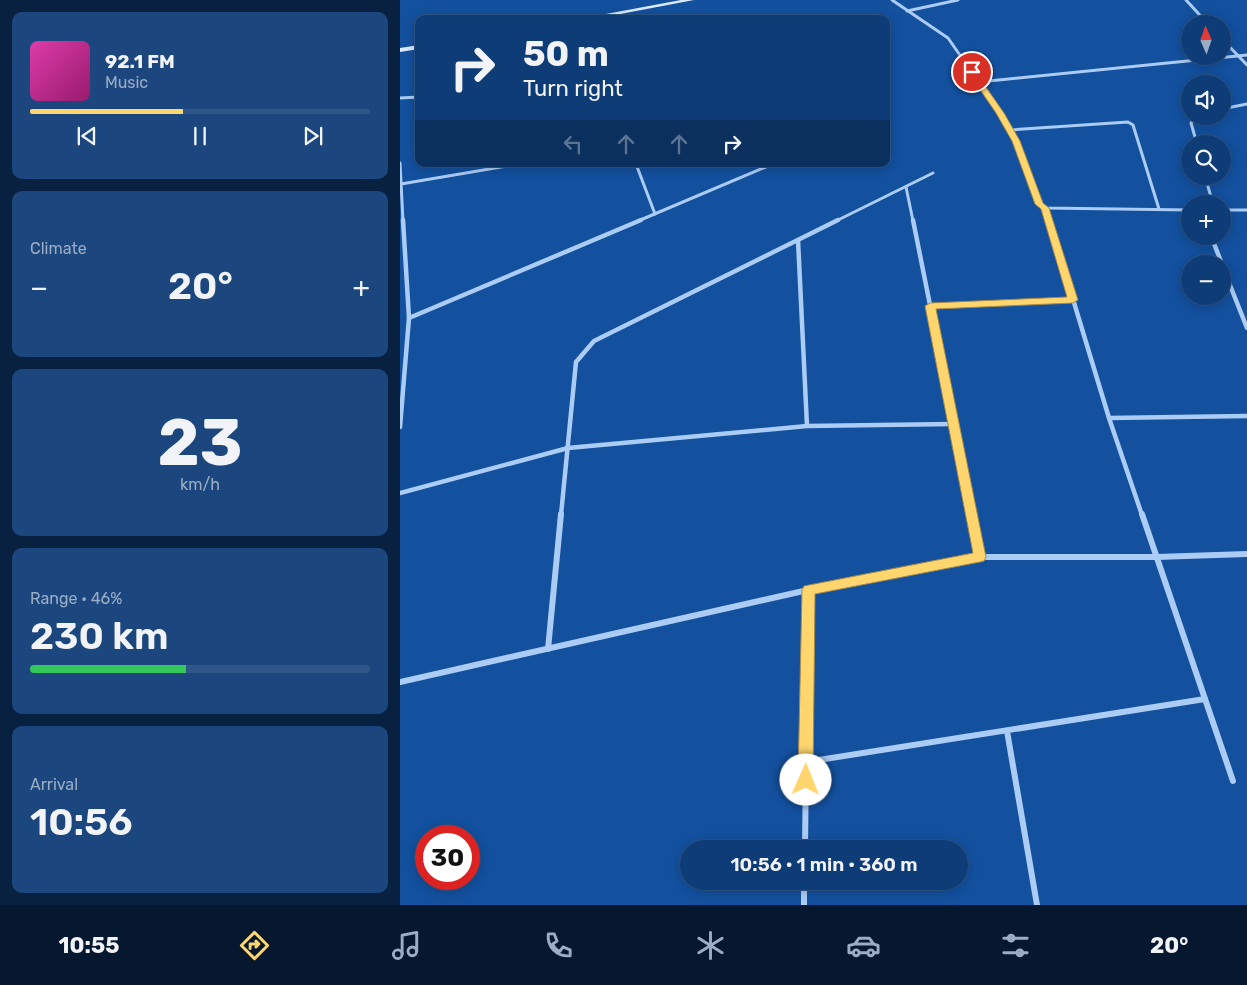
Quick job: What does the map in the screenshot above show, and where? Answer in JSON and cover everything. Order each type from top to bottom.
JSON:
[{"type":"main road","points":[[605,15],[692,0]]},
{"type":"main road","points":[[400,50],[415,47]]},
{"type":"street","points":[[892,0],[948,38],[1010,130],[1039,204],[1045,208],[1181,210]]},
{"type":"street","points":[[907,11],[958,0]]},
{"type":"street","points":[[1186,0],[1200,15]]},
{"type":"street","points":[[1231,48],[1247,65]]},
{"type":"street","points":[[979,82],[1247,56]]},
{"type":"street","points":[[400,98],[415,96]]},
{"type":"street","points":[[1231,107],[1247,104]]},
{"type":"street","points":[[1010,130],[1128,122],[1134,125],[1159,209]]},
{"type":"street","points":[[400,163],[409,318],[400,427]]},
{"type":"street","points":[[401,184],[501,167]]},
{"type":"street","points":[[637,167],[654,214]]},
{"type":"street","points":[[409,318],[766,167]]},
{"type":"street","points":[[548,649],[576,362],[582,353],[594,341],[934,173]]},
{"type":"street","points":[[906,187],[980,557]]},
{"type":"street","points":[[1045,208],[1110,418],[1233,781]]},
{"type":"street","points":[[1231,210],[1247,210]]},
{"type":"street","points":[[798,240],[808,426]]},
{"type":"street","points":[[1231,288],[1247,328]]},
{"type":"street","points":[[930,306],[1073,300]]},
{"type":"street","points":[[1110,418],[1247,416]]},
{"type":"street","points":[[400,493],[568,448],[808,426],[954,424]]},
{"type":"street","points":[[400,682],[808,590],[980,557],[1156,557],[1247,554]]},
{"type":"street","points":[[804,840],[808,590]]},
{"type":"street","points":[[806,762],[1205,699]]},
{"type":"street","points":[[1007,731],[1037,905]]},
{"type":"street","points":[[804,890],[804,905]]},
{"type":"route","points":[[806,780],[808,590],[980,557],[930,306],[1073,300],[1045,208],[1039,204],[1016,141],[1000,113],[972,72]]}]
